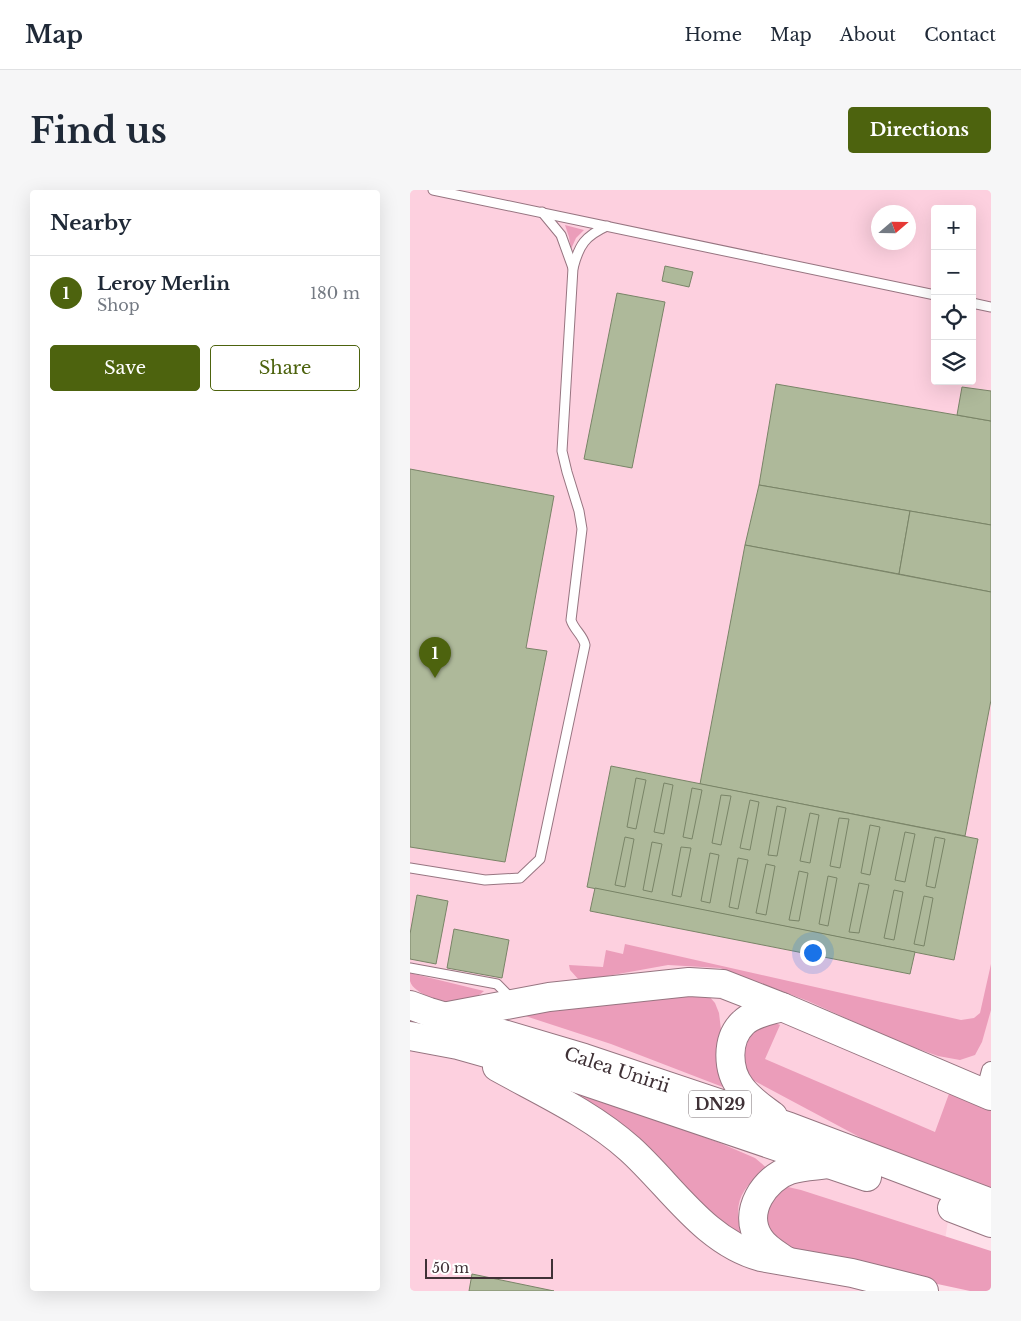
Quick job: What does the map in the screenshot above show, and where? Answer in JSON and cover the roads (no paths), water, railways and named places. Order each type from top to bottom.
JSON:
[{"type":"main road","points":[[444,1017],[549,997],[689,982],[723,984],[989,1087]]},
{"type":"main road","name":"Calea Unirii","points":[[410,1005],[444,1017],[584,1058],[790,1127],[991,1203]]},
{"type":"main road","points":[[782,1006],[755,1015],[743,1023],[734,1034],[730,1061],[733,1073],[740,1087],[755,1104],[790,1127]]},
{"type":"main road","name":"Calea Unirii","points":[[410,1036],[458,1046],[575,1078],[833,1164],[991,1223]]},
{"type":"main road","points":[[458,1046],[599,1124],[630,1149],[709,1229],[748,1254],[852,1273],[924,1291]]},
{"type":"main road","points":[[785,1260],[764,1245],[757,1236],[754,1225],[754,1207],[761,1191],[774,1178],[790,1170],[833,1164]]},
{"type":"lane","points":[[433,190],[931,295]]},
{"type":"lane","points":[[542,212],[561,235],[573,268]]},
{"type":"lane","points":[[410,868],[485,880],[520,878],[540,860],[586,646],[584,638],[573,626],[571,620],[582,529],[579,511],[562,451],[573,268],[576,257],[585,241],[594,232],[607,226]]},
{"type":"lane","points":[[976,305],[991,307]]},
{"type":"lane","points":[[410,968],[497,984],[515,1003]]},
{"type":"place","name":"Leroy Merlin","points":[[435,678]]}]
